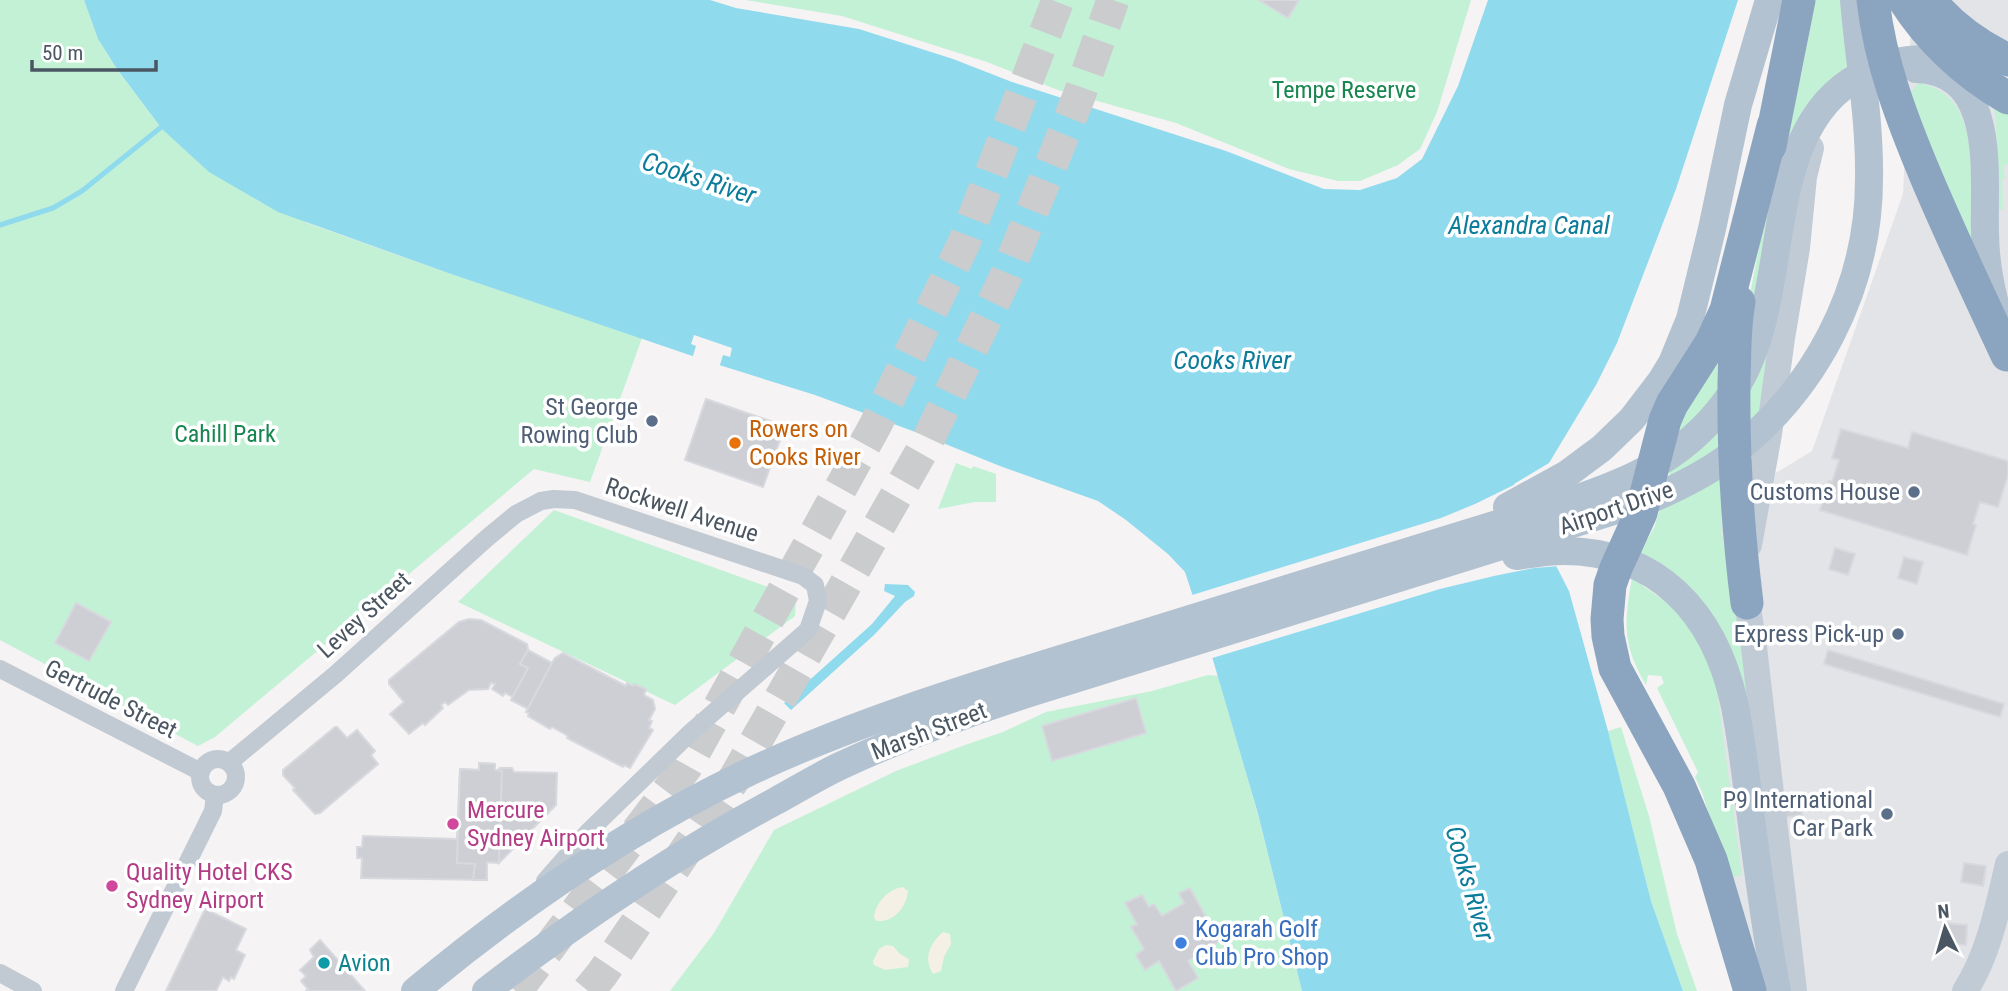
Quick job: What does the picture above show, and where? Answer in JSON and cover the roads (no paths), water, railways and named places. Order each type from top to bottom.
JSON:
[{"type":"highway","points":[[1747,603],[1738,535],[1736,489],[1734,370],[1738,307],[1799,0]]},
{"type":"highway","points":[[1873,0],[1889,77],[1911,141],[2008,356]]},
{"type":"highway","points":[[1904,0],[1936,49],[2008,98]]},
{"type":"highway","points":[[1930,0],[1955,28],[1975,43],[2008,60]]},
{"type":"highway","points":[[1750,991],[1711,860],[1679,786],[1615,668],[1607,619],[1611,585],[1641,513],[1665,420],[1672,404],[1711,343],[1726,310],[1773,126]]},
{"type":"main road","name":"Airport Drive","points":[[1416,561],[1477,522],[1585,462],[1618,434],[1648,398],[1671,363],[1690,319],[1740,96],[1769,0]]},
{"type":"main road","name":"Airport Drive","points":[[1416,561],[1615,512],[1675,489],[1726,458],[1763,427],[1790,398],[1824,350],[1837,324],[1849,296],[1864,240],[1870,182],[1869,150],[1854,0]]},
{"type":"main road","points":[[1416,561],[1627,480],[1668,458],[1706,427],[1735,388],[1753,354],[1767,305],[1795,156],[1814,116],[1844,86],[1864,72],[1889,63],[1915,59],[1936,49],[2008,73]]},
{"type":"main road","points":[[1844,86],[1886,72],[1921,69],[1949,79],[1965,92],[1974,105],[1980,122],[1984,152],[1987,268],[2008,356]]},
{"type":"main road","points":[[1416,561],[1498,558],[1552,551],[1597,554],[1646,569],[1688,604],[1714,645],[1734,701],[1764,921],[1777,991]]},
{"type":"main road","name":"Marsh Street","points":[[415,991],[484,935],[573,872],[746,774],[799,750],[935,698],[1113,655],[1416,561]]},
{"type":"main road","name":"Marsh Street","points":[[489,987],[614,898],[706,839],[838,767],[1013,698],[1113,655]]},
{"type":"main road","points":[[1750,809],[1751,904],[1766,991]]},
{"type":"street","points":[[1936,49],[2008,82]]},
{"type":"street","points":[[1794,991],[1747,603],[1751,530],[1769,434],[1807,161],[1814,140],[1844,86]]},
{"type":"street","name":"Rockwell Avenue","points":[[531,505],[554,499],[575,500],[803,576],[815,584]]},
{"type":"street","name":"Levey Street","points":[[230,762],[336,674],[487,538],[531,505]]},
{"type":"street","name":"Marsh Street","points":[[522,907],[589,831],[691,732],[808,631],[818,601],[815,584]]},
{"type":"street","name":"Gertrude Street","points":[[0,669],[201,772]]},
{"type":"street","points":[[224,759],[236,770],[235,785],[229,792],[215,795],[203,787],[201,772],[207,762],[224,759]]},
{"type":"street","points":[[124,991],[213,811],[215,795]]},
{"type":"street","points":[[1965,991],[1983,955],[2008,864]]},
{"type":"street","points":[[0,973],[33,991]]},
{"type":"water","name":"Cooks River","points":[[84,0],[710,0],[736,8],[859,29],[1226,151],[1324,189],[1360,190],[1397,178],[1422,159],[1458,86],[1488,0],[1738,0],[1676,189],[1617,343],[1596,385],[1549,463],[1514,484],[1569,591],[1651,901],[1683,991],[1302,991],[1258,814],[1206,636],[1185,572],[1168,554],[1098,501],[815,395],[451,274],[278,212],[209,172],[162,129],[98,39]]},
{"type":"water","points":[[885,584],[908,585],[915,592],[914,596],[791,710],[784,703],[872,624],[895,596],[884,591]]},
{"type":"waterway","points":[[0,225],[53,208],[82,191],[165,124]]},
{"type":"tunnel","points":[[516,991],[686,767],[875,426],[964,243],[1058,0]]},
{"type":"tunnel","points":[[588,991],[736,776],[928,440],[1005,278],[1079,96],[1113,0]]},
{"type":"place","name":"St George Rowing Club","points":[[652,421]]},
{"type":"place","name":"Rowers on Cooks River","points":[[735,443]]},
{"type":"place","name":"Customs House","points":[[1914,492]]},
{"type":"place","name":"Express Pick-up","points":[[1898,634]]},
{"type":"place","name":"P9 International Car Park","points":[[1887,814]]},
{"type":"place","name":"Mercure Sydney Airport","points":[[453,824]]},
{"type":"place","name":"Quality Hotel CKS Sydney Airport","points":[[112,886]]},
{"type":"place","name":"Kogarah Golf Club Pro Shop","points":[[1181,943]]},
{"type":"place","name":"Avion","points":[[324,963]]},
{"type":"park label","name":"Tempe Reserve","points":[[1344,90]]},
{"type":"park label","name":"Cahill Park","points":[[225,434]]},
{"type":"water label","name":"Alexandra Canal","points":[[1529,225]]}]
